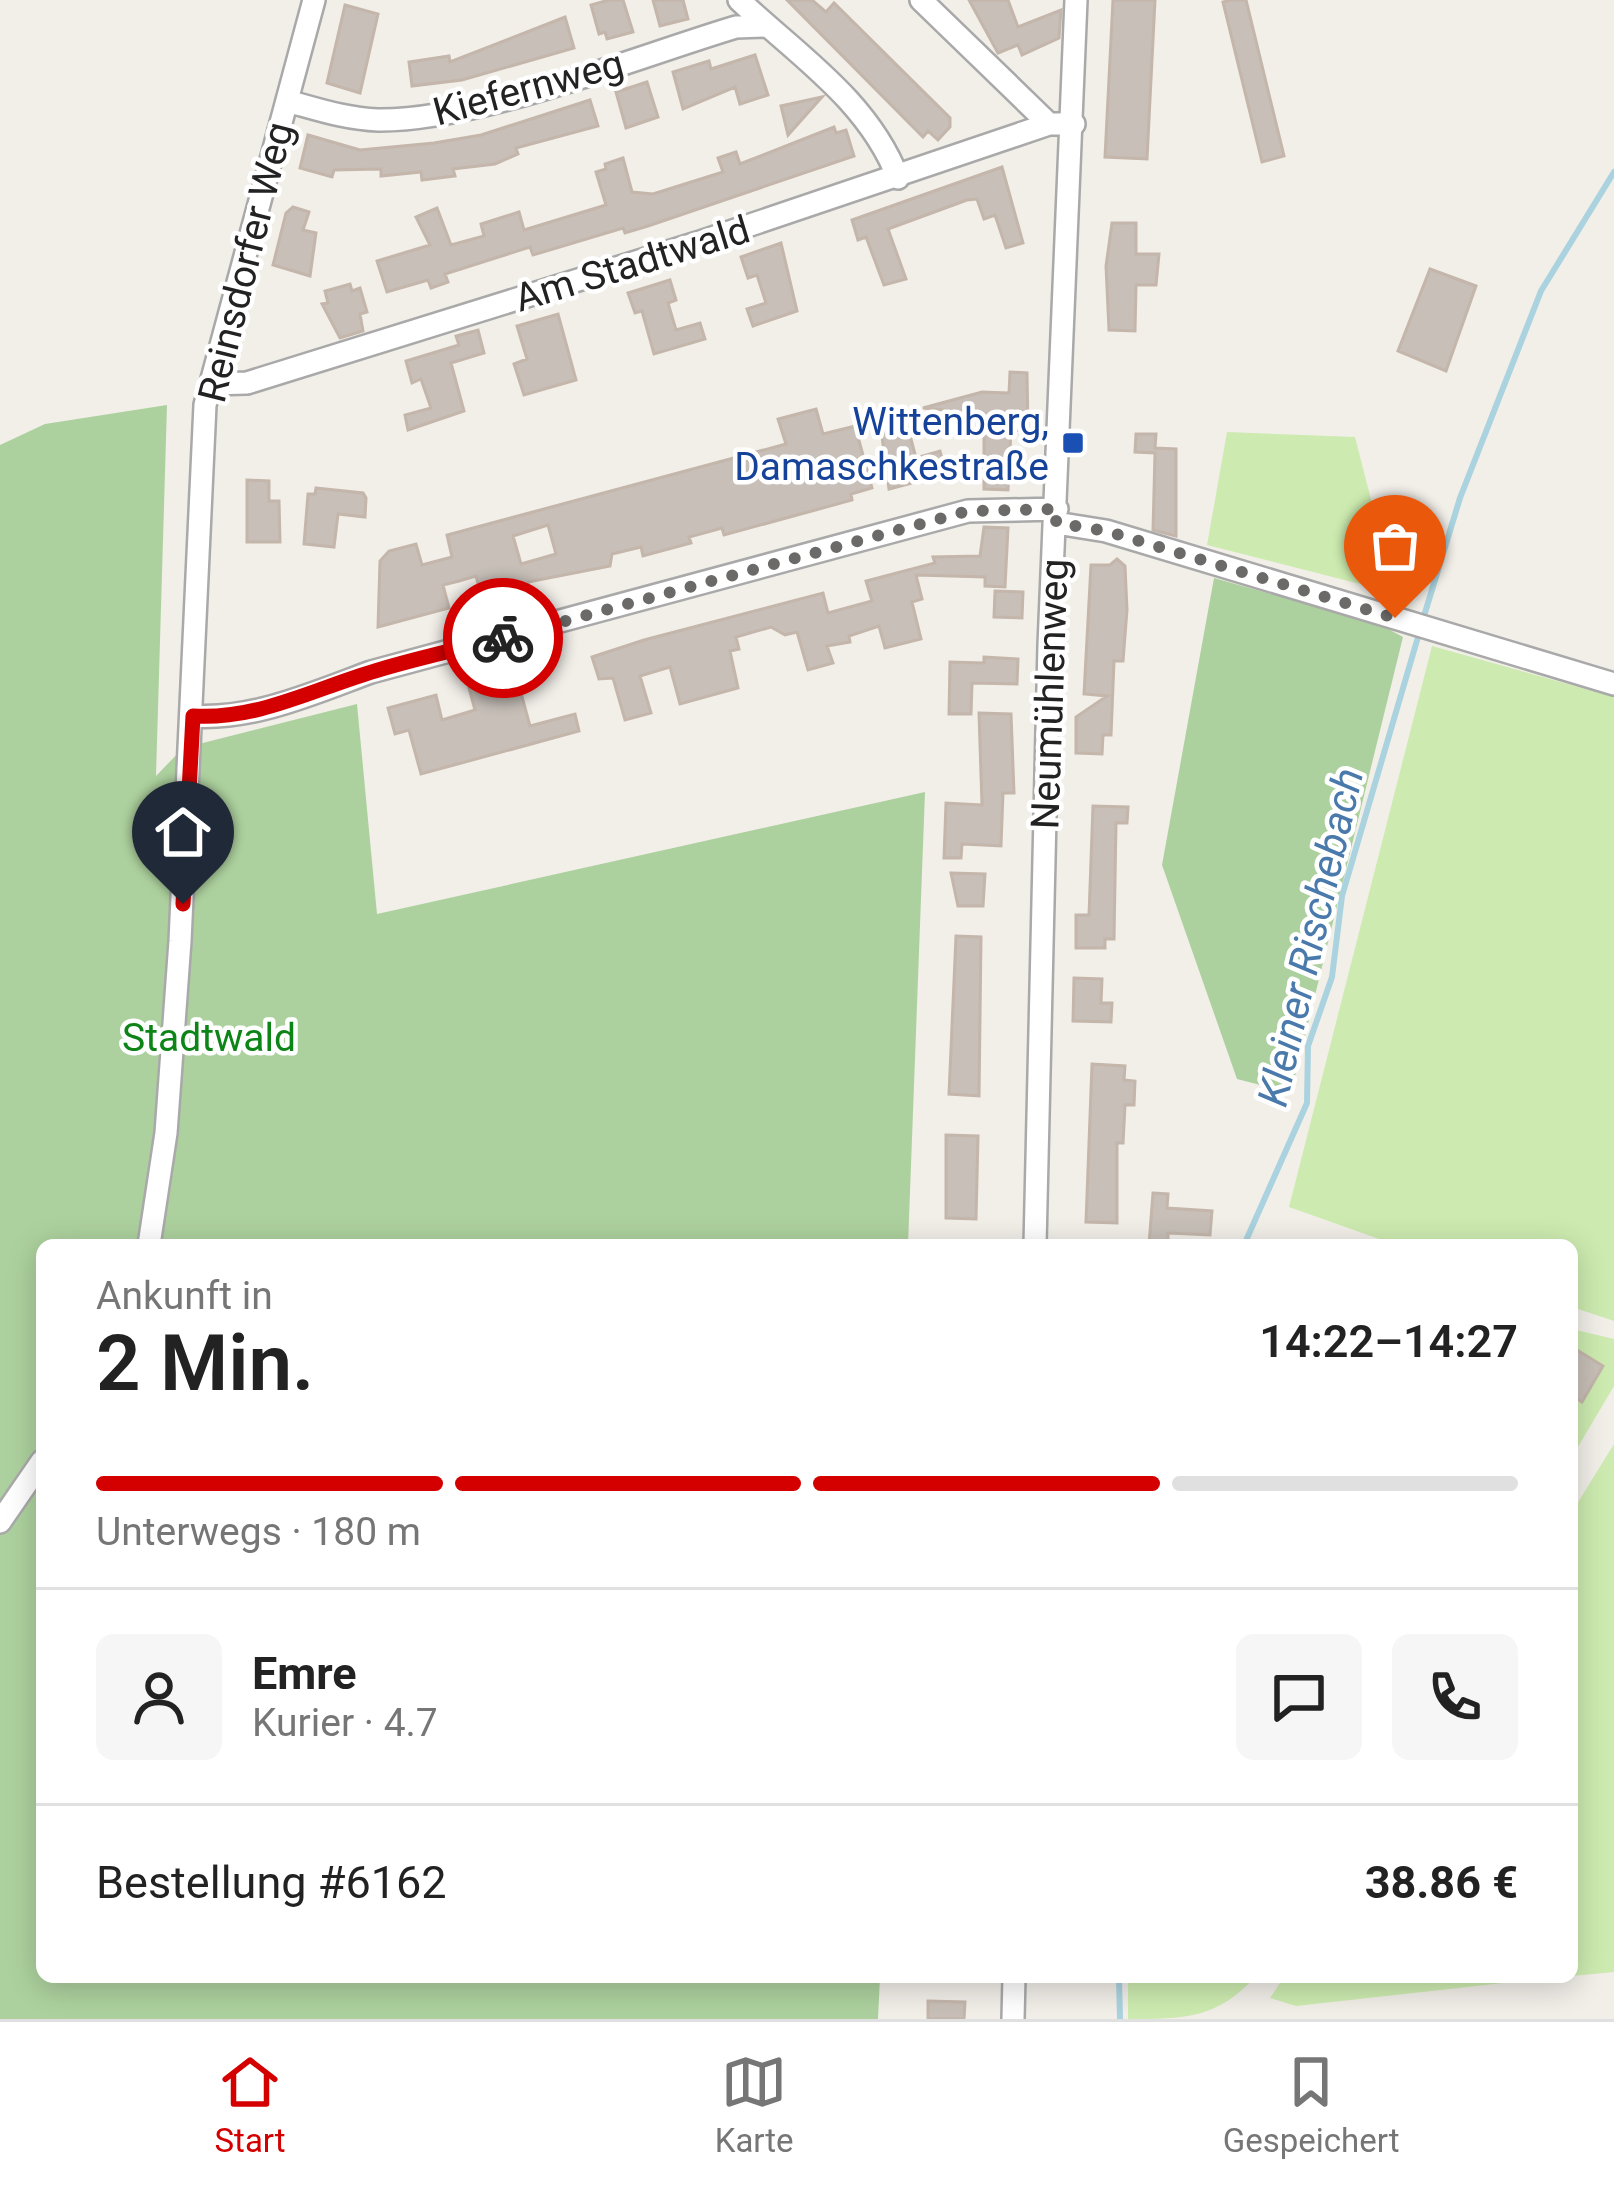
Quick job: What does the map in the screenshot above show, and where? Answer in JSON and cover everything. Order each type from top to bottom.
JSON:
[{"type":"street","name":"Reinsdorfer Weg","points":[[149,1239],[166,1132],[193,716],[206,405],[314,0]]},
{"type":"street","points":[[739,0],[816,65],[881,140],[898,178]]},
{"type":"street","points":[[921,0],[1049,124]]},
{"type":"street","name":"Neumühlenweg","points":[[1035,1239],[1076,0]]},
{"type":"street","name":"Kiefernweg","points":[[287,101],[358,119],[429,115],[736,27],[766,26]]},
{"type":"street","name":"Am Stadtwald","points":[[211,384],[247,382],[898,178],[1049,124],[1074,124]]},
{"type":"street","points":[[193,716],[215,717],[289,703],[371,672],[968,511],[1056,516],[1614,684]]},
{"type":"street","points":[[0,1522],[36,1470]]},
{"type":"street","points":[[1013,2019],[1014,1983]]},
{"type":"green space","name":"Stadtwald","points":[[167,405],[156,776],[183,748],[357,704],[377,914],[925,792],[908,1239],[36,1239],[36,1983],[880,1983],[878,2019],[0,2019],[0,445],[45,424]]},
{"type":"green space","points":[[1227,432],[1355,437],[1395,593],[1207,545]]},
{"type":"green space","points":[[1214,578],[1379,624],[1403,637],[1291,1093],[1237,1079],[1162,865]]},
{"type":"green space","points":[[1432,646],[1614,697],[1614,1321],[1578,1309],[1578,1239],[1379,1239],[1289,1207]]},
{"type":"green space","points":[[1578,1330],[1614,1339],[1614,1386],[1578,1447]]},
{"type":"green space","points":[[1614,1444],[1614,1972],[1578,1975],[1578,1502]]},
{"type":"green space","points":[[1128,1983],[1249,1983],[1227,2001],[1198,2014],[1128,2019]]},
{"type":"green space","points":[[1280,1983],[1504,1983],[1296,2006],[1270,1998]]},
{"type":"building","points":[[623,0],[633,32],[607,39],[605,32],[599,34],[591,5]]},
{"type":"building","points":[[653,0],[683,0],[688,19],[660,26]]},
{"type":"building","points":[[787,0],[812,0],[826,12],[834,3],[950,118],[950,127],[938,140],[928,131],[923,137]]},
{"type":"building","points":[[969,0],[1008,0],[1018,27],[1061,10],[1059,38],[1022,55],[1018,45],[998,53]]},
{"type":"building","points":[[1113,0],[1155,0],[1147,159],[1105,157]]},
{"type":"building","points":[[1246,0],[1284,156],[1262,162],[1223,2]]},
{"type":"building","points":[[345,5],[378,14],[360,93],[327,83]]},
{"type":"building","points":[[565,17],[574,48],[462,80],[412,86],[409,62],[449,56],[450,62]]},
{"type":"building","points":[[755,55],[768,95],[740,104],[735,87],[683,109],[673,72],[709,61],[711,69]]},
{"type":"building","points":[[647,82],[658,117],[626,128],[616,92]]},
{"type":"building","points":[[822,97],[788,135],[781,106]]},
{"type":"building","points":[[590,100],[598,126],[516,148],[518,154],[495,164],[453,169],[455,176],[422,180],[421,172],[381,176],[381,169],[334,170],[332,177],[300,168],[308,135],[360,150],[434,143],[481,135]]},
{"type":"building","points":[[834,127],[836,133],[846,130],[854,156],[625,233],[623,228],[533,255],[530,247],[445,274],[448,282],[431,288],[428,280],[387,292],[377,261],[430,245],[416,217],[437,208],[451,245],[484,236],[481,224],[519,212],[524,230],[606,205],[596,172],[623,158],[632,192],[653,194],[723,172],[718,158],[736,152],[740,164]]},
{"type":"building","points":[[1002,167],[1023,243],[1006,248],[995,215],[984,219],[977,199],[967,200],[888,229],[906,279],[884,285],[866,237],[858,240],[852,220]]},
{"type":"building","points":[[293,207],[309,212],[303,230],[316,233],[310,276],[273,265],[286,213]]},
{"type":"building","points":[[1112,223],[1136,223],[1136,254],[1159,254],[1156,285],[1136,285],[1135,331],[1109,330],[1106,266]]},
{"type":"building","points":[[781,243],[797,311],[753,326],[747,309],[766,303],[757,275],[748,278],[741,257]]},
{"type":"building","points":[[1430,269],[1476,286],[1446,371],[1398,351]]},
{"type":"building","points":[[670,280],[676,300],[668,303],[676,330],[700,323],[705,339],[654,354],[642,311],[635,313],[628,293]]},
{"type":"building","points":[[350,284],[352,291],[360,288],[367,312],[360,314],[363,331],[340,338],[322,304],[328,303],[325,291]]},
{"type":"building","points":[[558,314],[576,380],[524,395],[514,364],[527,359],[517,326]]},
{"type":"building","points":[[478,330],[484,353],[451,363],[464,411],[408,430],[405,415],[431,408],[421,379],[412,383],[406,361],[459,345],[456,336]]},
{"type":"building","points":[[1010,372],[1027,373],[1028,431],[1011,430],[1008,490],[984,489],[984,414],[923,408],[982,392],[1009,393]]},
{"type":"building","points":[[816,409],[823,434],[855,426],[872,488],[851,494],[852,500],[724,535],[722,528],[689,537],[691,543],[643,556],[641,547],[612,554],[610,566],[528,582],[529,586],[482,598],[476,576],[443,585],[449,608],[378,627],[380,561],[389,551],[416,544],[422,565],[452,557],[447,535],[786,444],[778,419]],"holes":[[[548,525],[556,554],[521,564],[513,536]]]},
{"type":"building","points":[[904,413],[916,458],[940,451],[946,474],[889,489],[881,429],[887,427],[885,418]]},
{"type":"building","points":[[1136,434],[1156,434],[1155,448],[1176,449],[1176,536],[1153,530],[1155,453],[1135,452]]},
{"type":"building","points":[[247,480],[269,481],[269,501],[279,501],[280,542],[247,542]]},
{"type":"building","points":[[316,488],[363,493],[366,498],[365,517],[338,514],[334,547],[304,544],[308,494],[315,494]]},
{"type":"building","points":[[984,527],[1008,528],[1005,587],[985,586],[985,577],[916,575],[922,599],[912,602],[921,639],[885,648],[879,626],[849,636],[850,642],[827,646],[833,663],[808,670],[797,632],[785,635],[771,627],[736,637],[739,649],[730,651],[738,688],[680,704],[670,667],[640,676],[651,713],[625,720],[613,678],[599,679],[592,657],[644,640],[823,593],[828,613],[872,601],[866,581],[935,563],[933,557],[980,556]]},
{"type":"building","points":[[1117,559],[1125,566],[1127,610],[1123,661],[1114,661],[1111,735],[1103,735],[1102,754],[1076,753],[1076,717],[1107,696],[1084,694],[1091,565],[1110,565]]},
{"type":"building","points":[[995,591],[1023,592],[1022,618],[994,617]]},
{"type":"building","points":[[984,657],[1018,659],[1017,684],[972,683],[971,714],[949,714],[950,662],[984,663]]},
{"type":"building","points":[[516,675],[530,726],[575,714],[579,731],[421,774],[409,730],[395,734],[388,708],[436,695],[442,720],[475,710],[469,688]]},
{"type":"building","points":[[979,713],[1011,714],[1014,793],[1003,793],[1001,846],[962,844],[961,858],[944,858],[946,803],[982,805]]},
{"type":"building","points":[[1093,806],[1128,807],[1127,823],[1116,823],[1114,939],[1105,939],[1105,948],[1076,948],[1076,915],[1089,915]]},
{"type":"building","points":[[951,873],[985,874],[983,906],[958,906]]},
{"type":"building","points":[[956,936],[981,937],[979,1096],[949,1094]]},
{"type":"building","points":[[1074,978],[1102,979],[1101,1003],[1112,1003],[1111,1022],[1073,1021]]},
{"type":"building","points":[[1092,1064],[1125,1066],[1124,1080],[1135,1081],[1134,1105],[1125,1105],[1123,1143],[1117,1143],[1117,1223],[1086,1222]]},
{"type":"building","points":[[946,1135],[978,1136],[976,1219],[946,1218]]},
{"type":"building","points":[[1153,1193],[1168,1194],[1167,1208],[1212,1211],[1210,1235],[1168,1233],[1168,1239],[1149,1239]]},
{"type":"building","points":[[1578,1351],[1603,1366],[1582,1402],[1578,1400]]},
{"type":"building","points":[[928,2001],[965,2002],[964,2019],[928,2019]]},
{"type":"waterway","name":"Kleiner Rischebach","points":[[1424,616],[1460,498],[1541,291],[1614,172]]},
{"type":"waterway","name":"Kleiner Rischebach","points":[[1247,1239],[1307,1103],[1308,1046],[1332,977],[1342,896],[1418,637]]},
{"type":"waterway","name":"Kleiner Rischebach","points":[[1119,1983],[1120,2019]]},
{"type":"way so far","points":[[503,638],[968,511],[1028,508],[1057,509],[1056,523],[1106,531],[1395,618]]},
{"type":"place","name":"Wittenberg, Damaschkestraße","points":[[1073,443]]},
{"type":"route","points":[[183,904],[193,716],[215,717],[289,703],[371,672],[503,638]]}]
